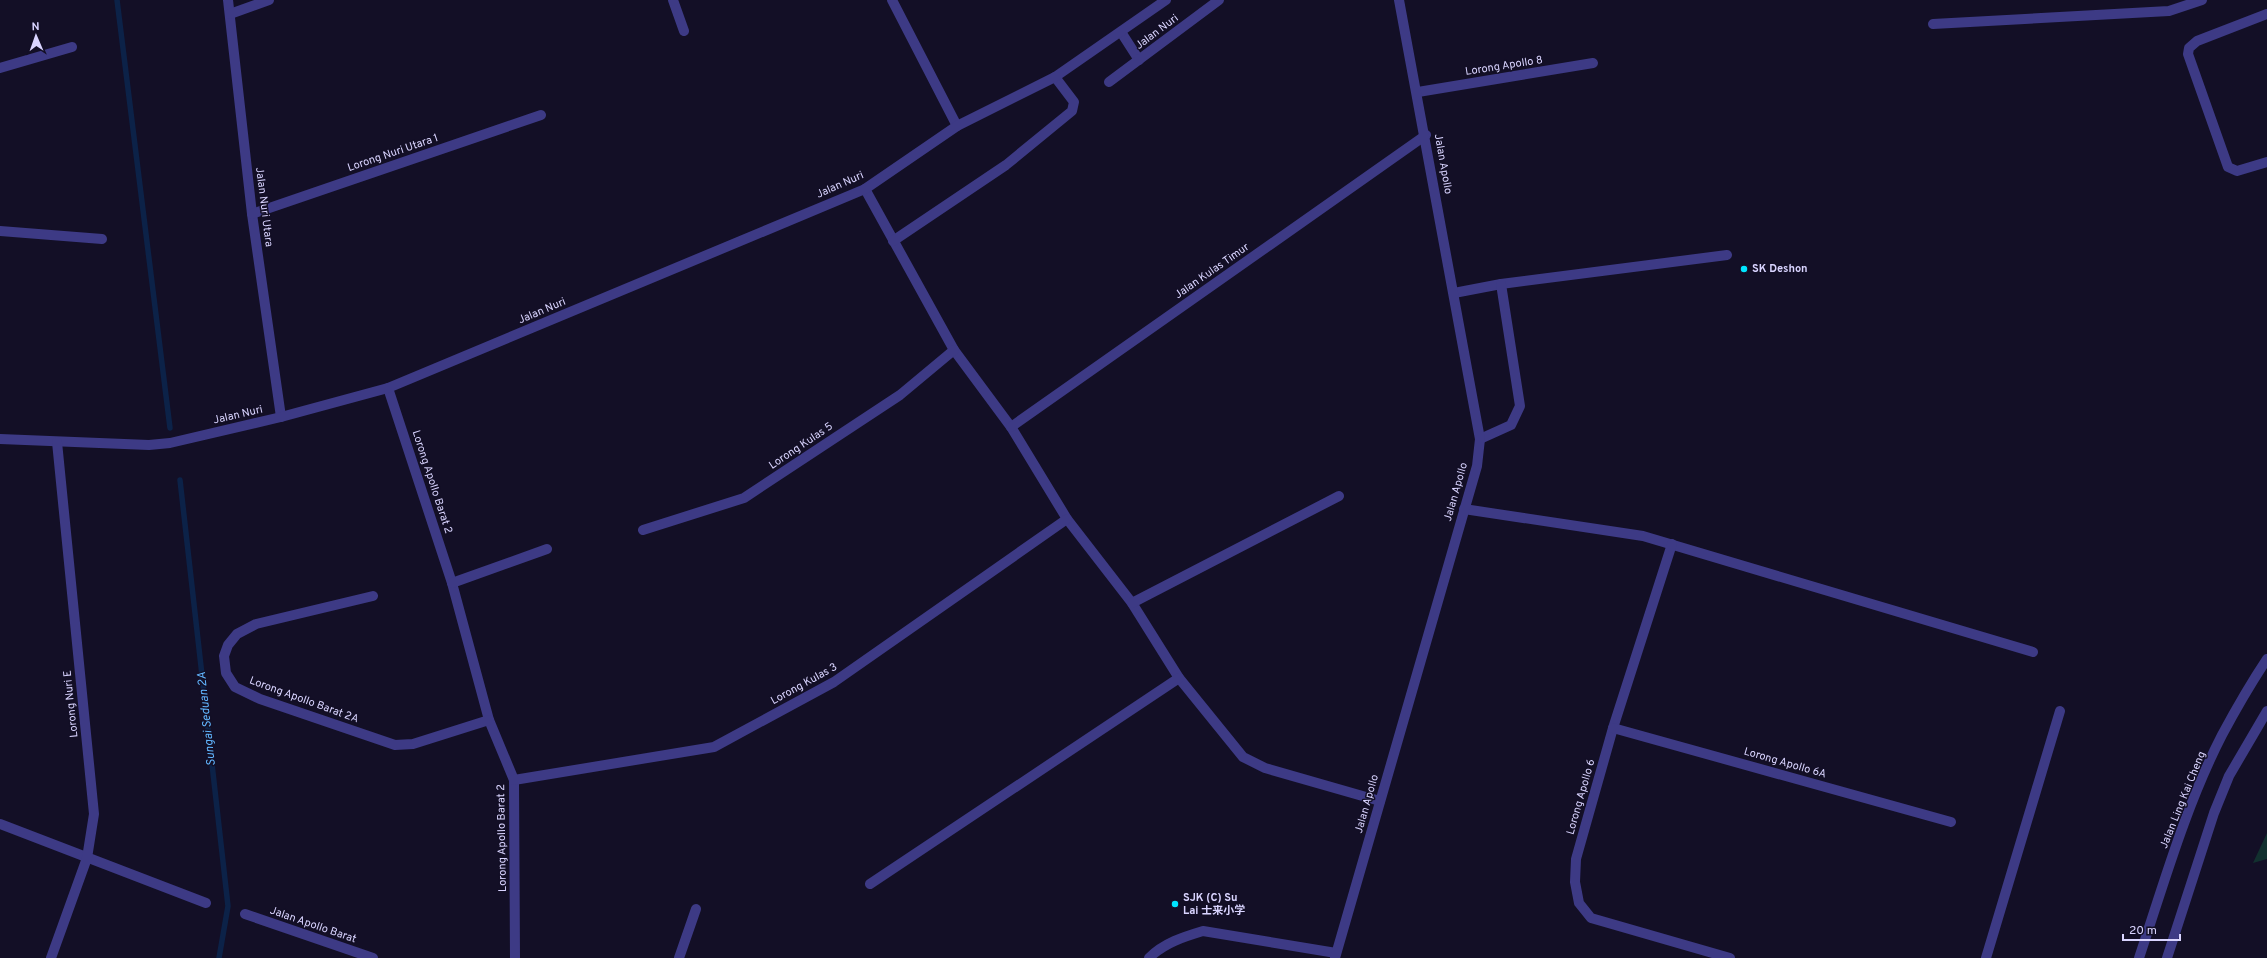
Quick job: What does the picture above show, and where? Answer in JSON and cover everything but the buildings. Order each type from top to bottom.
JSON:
[{"type":"street","name":"Jalan Nuri Utara","points":[[228,0],[252,214],[281,417]]},
{"type":"street","points":[[230,14],[270,0]]},
{"type":"street","points":[[674,0],[684,30]]},
{"type":"street","points":[[892,0],[957,126]]},
{"type":"street","name":"Jalan Nuri","points":[[0,439],[149,445],[170,443],[281,417],[388,388],[865,189],[957,126],[1055,77],[1166,0]]},
{"type":"street","name":"Jalan Nuri","points":[[1109,82],[1219,0]]},
{"type":"street","name":"Jalan Apollo","points":[[1335,956],[1464,509],[1478,466],[1480,439],[1426,135],[1399,0]]},
{"type":"street","points":[[1933,24],[2169,11],[2202,0]]},
{"type":"street","points":[[2267,14],[2197,41],[2189,48],[2188,54],[2228,167],[2238,171],[2267,162]]},
{"type":"street","points":[[1121,32],[1139,60]]},
{"type":"street","points":[[0,68],[72,47]]},
{"type":"street","name":"Lorong Apollo 8","points":[[1418,92],[1593,63]]},
{"type":"street","points":[[893,241],[1006,165],[1072,111],[1074,102],[1055,77]]},
{"type":"street","name":"Lorong Nuri Utara 1","points":[[252,214],[541,116]]},
{"type":"street","name":"Jalan Kulas Timur","points":[[1011,427],[1426,135]]},
{"type":"street","points":[[865,189],[954,350],[1011,427],[1067,519],[1132,603],[1179,678],[1243,757],[1265,768],[1380,801]]},
{"type":"street","points":[[0,231],[102,239]]},
{"type":"street","points":[[1454,293],[1501,284],[1727,255]]},
{"type":"street","points":[[1480,439],[1511,425],[1520,406],[1501,284]]},
{"type":"street","name":"Lorong Kulas 5","points":[[643,530],[744,498],[900,395],[954,350]]},
{"type":"street","name":"Lorong Apollo Barat 2","points":[[388,388],[452,583],[489,720],[514,780],[515,958]]},
{"type":"street","name":"Lorong Nuri E","points":[[51,958],[87,858],[94,814],[57,442]]},
{"type":"street","points":[[1132,603],[1339,496]]},
{"type":"street","points":[[1464,509],[1643,536],[2033,652]]},
{"type":"street","name":"Lorong Kulas 3","points":[[514,780],[714,747],[834,682],[1067,519]]},
{"type":"street","name":"Lorong Apollo 6","points":[[1672,544],[1613,728],[1576,859],[1575,882],[1579,903],[1591,918],[1730,958]]},
{"type":"street","points":[[452,583],[546,549]]},
{"type":"street","name":"Lorong Apollo Barat 2A","points":[[374,596],[256,624],[250,627],[237,634],[228,645],[224,656],[226,673],[235,687],[260,699],[395,745],[413,744],[489,720]]},
{"type":"street","name":"Jalan Ling Kai Cheng","points":[[2139,958],[2182,829],[2200,785],[2222,735],[2267,658]]},
{"type":"street","points":[[870,884],[1179,678]]},
{"type":"street","points":[[1986,958],[2060,711]]},
{"type":"street","points":[[2167,958],[2214,813],[2229,776],[2267,711]]},
{"type":"street","name":"Lorong Apollo 6A","points":[[1613,728],[1951,822]]},
{"type":"street","points":[[0,824],[206,903]]},
{"type":"street","points":[[679,958],[696,909]]},
{"type":"street","name":"Jalan Apollo Barat","points":[[245,914],[355,956],[373,958]]},
{"type":"street","points":[[1149,958],[1158,950],[1182,937],[1203,931],[1335,956]]},
{"type":"green space","points":[[2267,833],[2267,859],[2253,863]]},
{"type":"waterway","points":[[117,0],[170,428]]},
{"type":"waterway","name":"Sungai Seduan 2A","points":[[180,480],[228,906],[219,958]]},
{"type":"place","name":"SK Deshon","points":[[1744,269]]},
{"type":"place","name":"SJK (C) Su Lai 士来小学","points":[[1175,904]]}]
